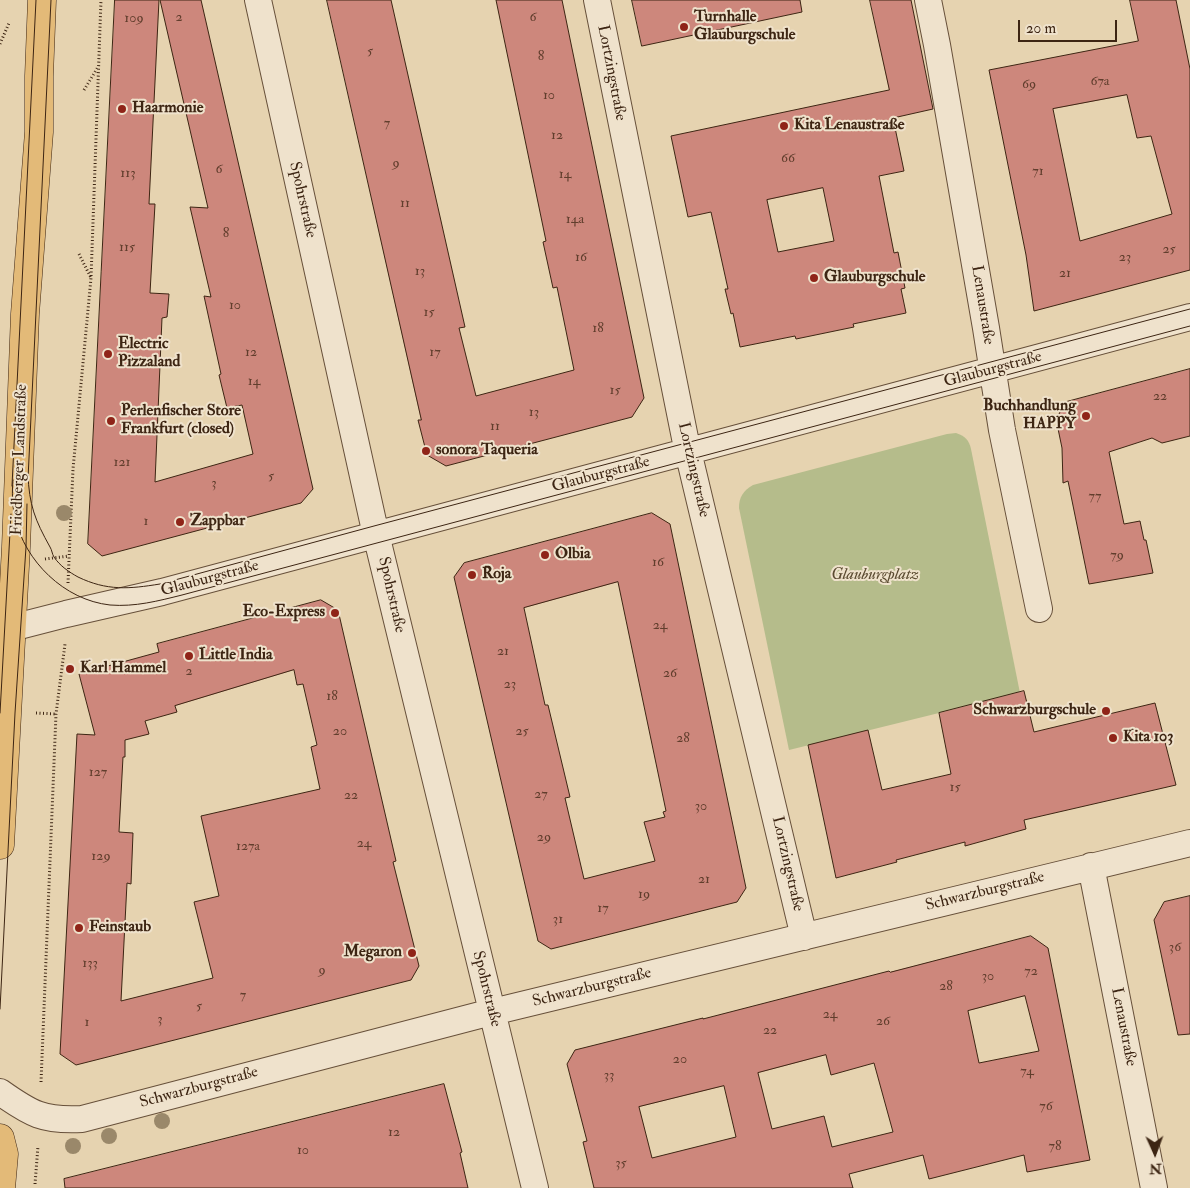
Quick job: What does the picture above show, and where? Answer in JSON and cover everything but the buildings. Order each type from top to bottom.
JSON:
[{"type":"main road","name":"Friedberger Landstraße","points":[[23,0],[39,76]]},
{"type":"main road","name":"Friedberger Landstraße","points":[[0,844],[6,630],[39,132],[42,0]]},
{"type":"main road","points":[[0,1138],[4,1154],[1,1188]]},
{"type":"street","name":"Spohrstraße","points":[[258,0],[376,534],[535,1188]]},
{"type":"street","name":"Lortzingstraße","points":[[596,0],[688,452],[804,937]]},
{"type":"street","name":"Lenaustraße","points":[[928,0],[939,54],[1002,430],[1039,609]]},
{"type":"street","name":"Glauburgstraße","points":[[6,630],[162,592],[1190,317]]},
{"type":"street","name":"Schwarzburgstraße","points":[[0,1092],[23,1108],[40,1116],[59,1120],[82,1119],[492,1013],[1190,843]]},
{"type":"street","name":"Lenaustraße","points":[[1091,866],[1154,1188]]},
{"type":"path","points":[[34,1188],[40,1116],[56,714],[64,654],[73,469],[91,278],[101,0]]},
{"type":"path","points":[[84,90],[98,66]]},
{"type":"path","points":[[79,254],[91,278]]},
{"type":"green space","name":"Glauburgplatz","points":[[956,433],[966,439],[971,449],[1020,693],[789,750],[739,508],[742,495],[753,485]]},
{"type":"tram line","points":[[12,486],[36,0]]},
{"type":"tram line","points":[[28,479],[51,0]]},
{"type":"tram line","points":[[28,474],[31,504],[40,529],[51,548],[53,556],[62,566],[78,577],[99,585],[118,588],[149,586],[1190,309]]},
{"type":"tram line","points":[[13,480],[13,508],[20,534],[37,563],[49,576],[62,587],[93,602],[110,605],[137,604],[182,595],[1190,326]]},
{"type":"tram line","points":[[0,1009],[27,504]]},
{"type":"tram line","points":[[0,713],[11,514]]},
{"type":"place","name":"Turnhalle Glauburgschule","points":[[684,27]]},
{"type":"place","name":"Haarmonie","points":[[122,109]]},
{"type":"place","name":"Kita Lenaustraße","points":[[784,126]]},
{"type":"place","name":"Glauburgschule","points":[[814,278]]},
{"type":"place","name":"Electric Pizzaland","points":[[108,354]]},
{"type":"place","name":"Buchhandlung HAPPY","points":[[1086,416]]},
{"type":"place","name":"Perlenfischer Store Frankfurt (closed)","points":[[111,421]]},
{"type":"place","name":"sonora Taqueria","points":[[426,451]]},
{"type":"place","name":"Zappbar","points":[[180,522]]},
{"type":"place","name":"Olbia","points":[[545,555]]},
{"type":"place","name":"Roja","points":[[472,575]]},
{"type":"place","name":"Eco-Express","points":[[335,613]]},
{"type":"place","name":"Little India","points":[[189,656]]},
{"type":"place","name":"Karl Hammel","points":[[70,669]]},
{"type":"place","name":"Schwarzburgschule","points":[[1106,711]]},
{"type":"place","name":"Kita 103","points":[[1113,738]]},
{"type":"place","name":"Feinstaub","points":[[79,928]]},
{"type":"place","name":"Megaron","points":[[412,953]]}]
